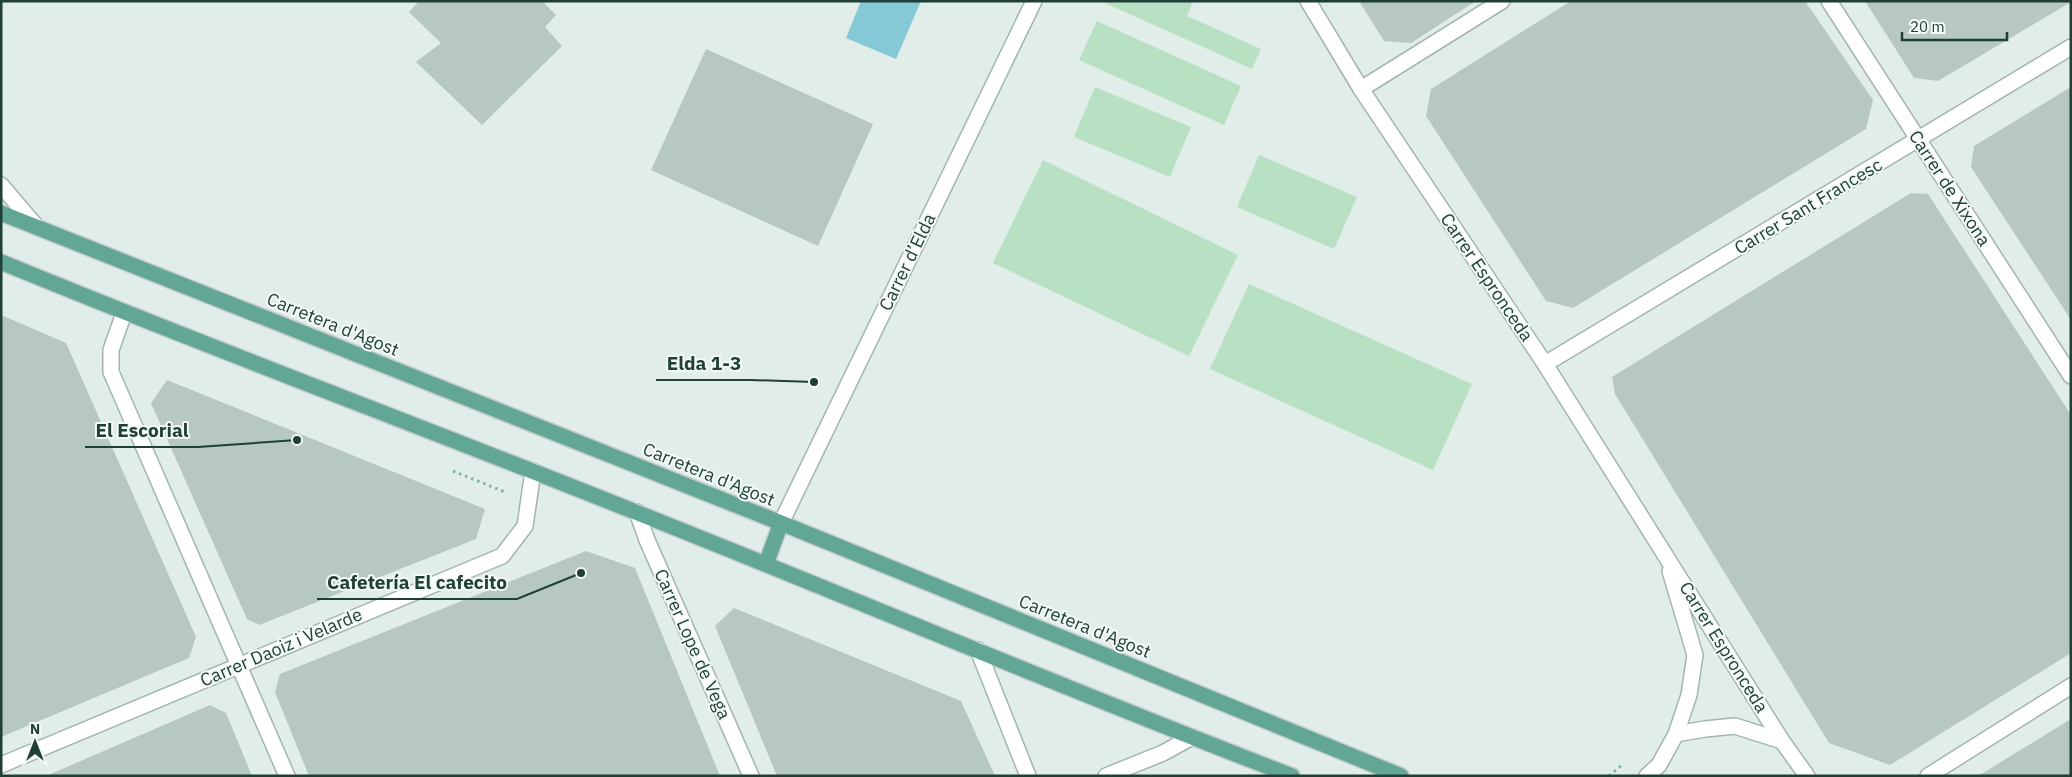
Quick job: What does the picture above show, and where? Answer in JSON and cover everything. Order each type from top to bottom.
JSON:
[{"type":"main road","name":"Carretera d'Agost","points":[[1,213],[781,523],[1401,776]]},
{"type":"main road","points":[[1,262],[124,313],[637,512],[1292,776]]},
{"type":"main road","points":[[766,564],[781,523]]},
{"type":"street","name":"Carrer d’Elda","points":[[781,523],[1034,1]]},
{"type":"street","name":"Carrer Espronceda","points":[[1308,1],[1361,88],[1545,364],[1782,741],[1807,776]]},
{"type":"street","points":[[1361,88],[1502,1]]},
{"type":"street","name":"Carrer de Xixona","points":[[1829,1],[2071,376]]},
{"type":"street","name":"Carrer Sant Francesc","points":[[1545,364],[2071,47]]},
{"type":"street","points":[[1,184],[36,226]]},
{"type":"street","points":[[124,313],[111,350],[111,372],[287,776]]},
{"type":"street","name":"Carrer Daoiz i Velarde","points":[[1,764],[502,556],[525,526],[533,471]]},
{"type":"street","name":"Carrer Lope de Vega","points":[[637,512],[647,540],[752,776]]},
{"type":"street","name":"Carrer Espronceda","points":[[1647,776],[1659,765],[1676,734],[1689,695],[1695,655],[1665,553]]},
{"type":"street","points":[[978,650],[1028,776]]},
{"type":"street","points":[[1928,776],[2071,686]]},
{"type":"street","name":"Carrer Espronceda","points":[[1676,734],[1705,728],[1735,726],[1782,741]]},
{"type":"street","points":[[1106,776],[1163,753],[1192,737]]},
{"type":"path","points":[[1609,776],[1628,760]]},
{"type":"green space","points":[[1106,1],[1193,1],[1187,16],[1261,49],[1252,69],[1105,3]]},
{"type":"green space","points":[[1097,21],[1241,86],[1224,125],[1079,60]]},
{"type":"green space","points":[[1095,87],[1191,127],[1170,177],[1074,137]]},
{"type":"green space","points":[[1259,155],[1357,197],[1334,249],[1237,207]]},
{"type":"green space","points":[[1043,160],[1238,255],[1189,356],[993,263]]},
{"type":"green space","points":[[1249,284],[1472,384],[1433,470],[1210,369]]},
{"type":"water","points":[[861,1],[921,1],[896,59],[846,38]]},
{"type":"building","points":[[419,1],[542,1],[556,15],[545,27],[562,46],[482,125],[416,62],[441,43],[409,12]]},
{"type":"building","points":[[1359,1],[1476,1],[1411,43],[1384,41]]},
{"type":"building","points":[[1571,1],[1805,1],[1873,100],[1866,129],[1573,308],[1546,301],[1426,116],[1431,89]]},
{"type":"building","points":[[1865,1],[2071,2],[1938,81],[1914,78]]},
{"type":"building","points":[[706,49],[873,124],[818,246],[651,170]]},
{"type":"building","points":[[2071,87],[2071,320],[1971,167],[1974,146]]},
{"type":"building","points":[[1911,193],[1928,194],[2071,415],[2071,653],[1890,765],[1829,743],[1615,394],[1612,377]]},
{"type":"building","points":[[1,315],[66,343],[196,637],[189,658],[1,737]]},
{"type":"building","points":[[167,380],[485,509],[476,539],[259,625],[247,619],[151,403]]},
{"type":"building","points":[[586,551],[635,568],[720,776],[309,776],[275,692],[280,674]]},
{"type":"building","points":[[734,608],[961,701],[995,776],[777,776],[715,626]]},
{"type":"building","points":[[210,705],[226,713],[252,776],[46,776]]},
{"type":"building","points":[[2071,719],[2071,776],[1978,776]]},
{"type":"place","name":"Elda 1-3","points":[[814,382]]},
{"type":"place","name":"El Escorial","points":[[297,440]]},
{"type":"place","name":"Cafetería El cafecito","points":[[581,573]]}]
